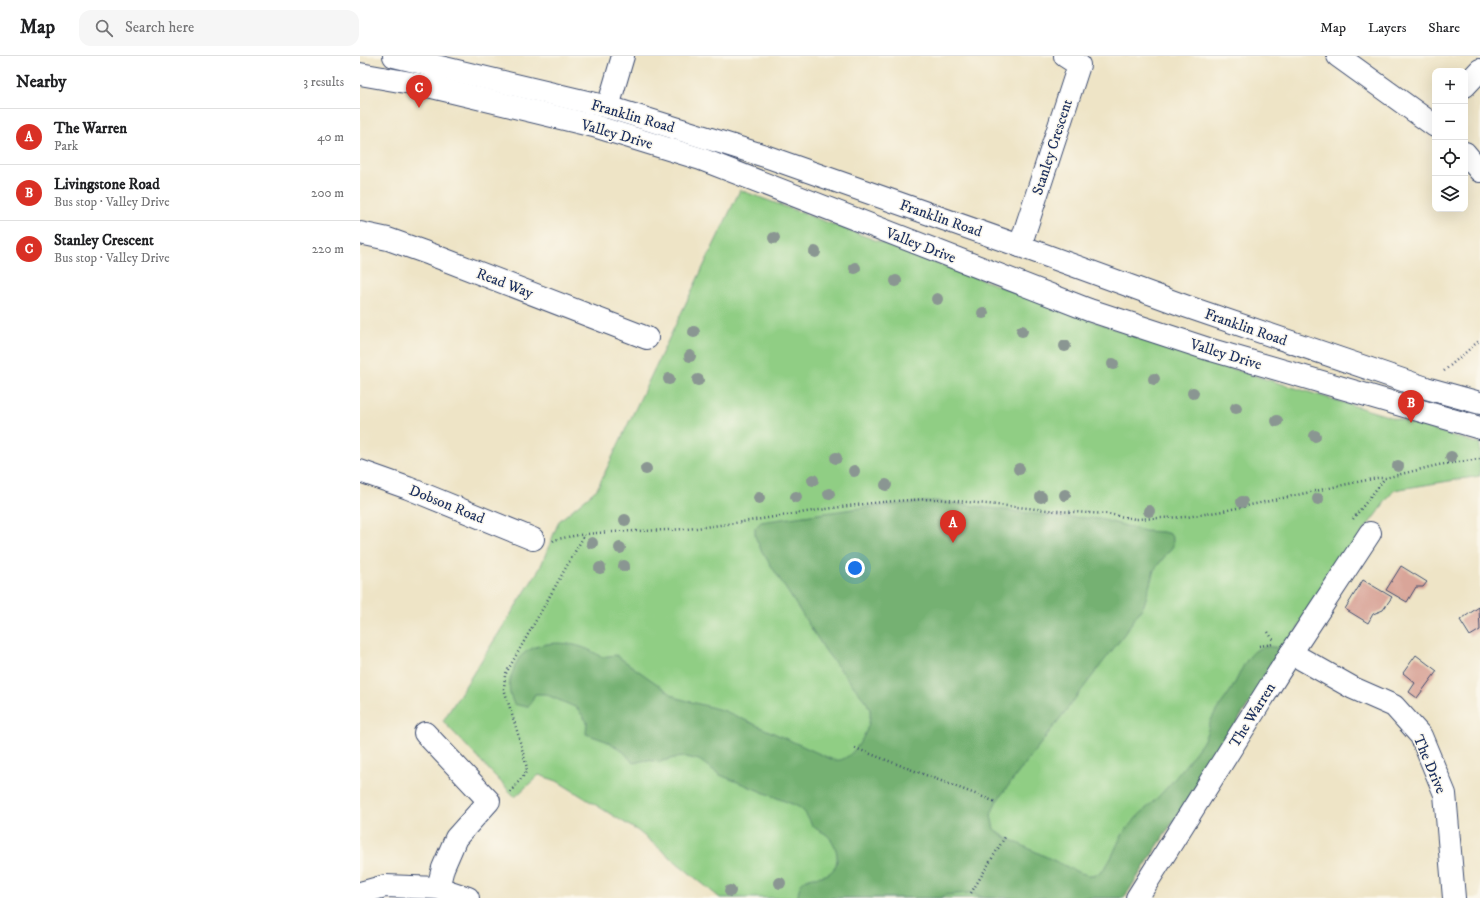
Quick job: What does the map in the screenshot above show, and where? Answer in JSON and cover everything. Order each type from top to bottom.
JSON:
[{"type":"street","name":"Franklin Road","points":[[394,56],[608,107],[765,156],[1185,306],[1426,388],[1480,403]]},
{"type":"street","points":[[608,107],[623,56]]},
{"type":"street","name":"Stanley Crescent","points":[[1020,246],[1079,65],[1065,56]]},
{"type":"street","points":[[1338,56],[1432,124]]},
{"type":"street","points":[[1468,83],[1480,70]]},
{"type":"street","name":"Valley Drive","points":[[360,74],[428,86],[587,124],[701,159],[1089,310],[1208,349],[1480,428]]},
{"type":"street","points":[[1468,157],[1480,171]]},
{"type":"street","name":"Read Way","points":[[360,233],[388,238],[647,338]]},
{"type":"street","name":"Dobson Road","points":[[360,471],[408,488],[533,539]]},
{"type":"street","name":"The Warren","points":[[1137,898],[1283,648],[1369,535]]},
{"type":"street","name":"The Drive","points":[[1283,648],[1353,688],[1394,706],[1421,736],[1444,794],[1454,898]]},
{"type":"street","points":[[425,733],[489,801],[456,838],[443,868],[438,888]]},
{"type":"street","points":[[360,893],[385,886],[438,888],[468,898]]},
{"type":"path","points":[[1426,388],[1480,340]]},
{"type":"path","points":[[533,539],[550,548],[554,540],[585,534],[684,529],[868,504],[937,499],[1057,511],[1108,514],[1135,519],[1187,517],[1223,512],[1343,485],[1377,478],[1385,478],[1438,465],[1480,459]]},
{"type":"path","points":[[1369,535],[1348,525],[1385,478]]},
{"type":"path","points":[[510,792],[525,774],[527,768],[504,689],[505,675],[585,534]]},
{"type":"path","points":[[1259,646],[1283,648]]},
{"type":"path","points":[[855,748],[996,802]]},
{"type":"path","points":[[971,893],[1004,837]]},
{"type":"green space","points":[[740,190],[1180,353],[1480,444],[1480,476],[1394,490],[1362,533],[1284,649],[1124,898],[720,898],[638,831],[557,781],[539,775],[515,797],[443,721],[540,568],[559,521],[597,489]]},
{"type":"green space","points":[[936,501],[1043,515],[1100,519],[1145,531],[1163,532],[1170,534],[1173,539],[1173,546],[1154,570],[1144,605],[1120,640],[996,802],[991,815],[994,829],[1005,837],[1080,873],[1089,875],[1095,874],[1100,872],[1108,864],[1121,837],[1128,827],[1164,791],[1181,771],[1202,743],[1213,716],[1231,690],[1244,664],[1251,655],[1262,647],[1284,649],[1124,898],[984,898],[971,893],[945,895],[940,898],[798,898],[799,889],[802,883],[807,879],[828,874],[835,866],[837,861],[836,850],[831,840],[814,827],[799,807],[720,775],[699,760],[686,757],[674,758],[659,762],[647,760],[633,763],[623,751],[606,741],[586,734],[587,722],[577,708],[545,694],[535,694],[529,706],[514,704],[512,700],[509,688],[510,680],[519,658],[531,649],[540,645],[562,643],[583,647],[601,657],[616,655],[677,698],[725,711],[831,759],[843,759],[848,756],[858,745],[866,731],[870,717],[869,708],[867,703],[827,653],[761,550],[755,536],[755,528],[761,522],[868,507]]},
{"type":"building","points":[[1401,566],[1427,582],[1423,587],[1416,587],[1407,602],[1386,590]]},
{"type":"building","points":[[1363,580],[1392,597],[1383,610],[1373,614],[1368,623],[1345,609]]},
{"type":"building","points":[[1479,607],[1480,630],[1470,636],[1460,620]]},
{"type":"building","points":[[1416,655],[1437,671],[1417,698],[1409,692],[1415,683],[1403,673]]},
{"type":"place","name":"Stanley Crescent","points":[[419,108]]},
{"type":"place","name":"Livingstone Road","points":[[1411,423]]},
{"type":"place","name":"The Warren","points":[[953,543]]}]
